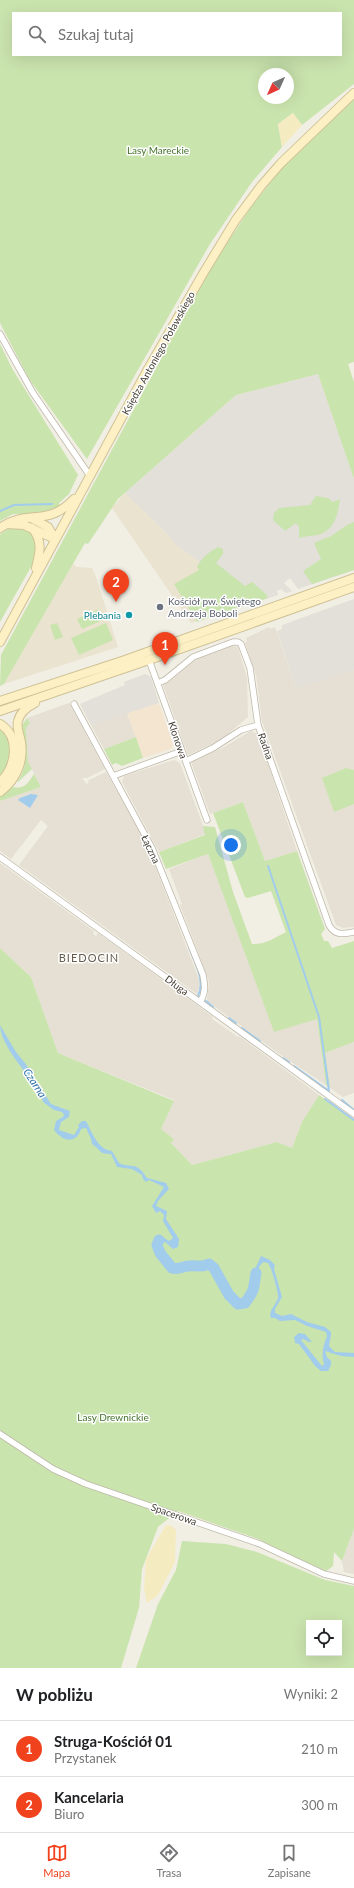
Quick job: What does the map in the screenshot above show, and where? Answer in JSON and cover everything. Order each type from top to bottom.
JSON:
[{"type":"main road","name":"Księdza Antoniego Poławskiego","points":[[0,642],[55,539],[186,303],[235,221],[281,163],[354,93]]},
{"type":"main road","points":[[3,526],[16,519],[45,517],[58,513],[82,490]]},
{"type":"main road","points":[[28,517],[48,527],[55,539]]},
{"type":"main road","points":[[3,526],[16,524],[32,528],[55,539]]},
{"type":"main road","points":[[32,528],[39,539],[41,548],[33,580]]},
{"type":"main road","points":[[0,701],[125,660],[354,578]]},
{"type":"main road","points":[[0,711],[354,587]]},
{"type":"main road","points":[[0,792],[11,782],[19,767],[22,751],[17,722],[22,712],[49,694]]},
{"type":"main road","points":[[0,724],[6,729],[11,737],[14,752],[10,769],[0,782]]},
{"type":"street","points":[[0,334],[33,393],[90,476]]},
{"type":"street","name":"Radna","points":[[158,683],[165,680],[193,657],[238,642],[241,644],[250,668],[258,725],[329,925],[336,933],[341,934],[354,932]]},
{"type":"street","name":"Klonowa","points":[[149,660],[207,820]]},
{"type":"street","name":"Łączna","points":[[74,704],[152,848],[199,964],[205,984],[204,994],[200,1002]]},
{"type":"street","points":[[186,761],[213,748],[241,730],[258,725]]},
{"type":"street","points":[[113,776],[182,752]]},
{"type":"street","name":"Długa","points":[[0,857],[354,1114]]},
{"type":"street","name":"Spacerowa","points":[[0,1434],[53,1469],[86,1484],[260,1544],[324,1574],[354,1581]]},
{"type":"shaded area","points":[[318,374],[354,479],[354,570],[298,589],[290,578],[284,583],[292,591],[286,593],[281,589],[277,591],[278,595],[250,604],[192,556],[176,545],[166,533],[125,493],[236,395]]},
{"type":"shaded area","points":[[125,493],[166,533],[176,545],[192,556],[250,604],[191,623],[112,508]]},
{"type":"shaded area","points":[[73,564],[77,567],[92,568],[118,647],[4,684]]},
{"type":"shaded area","points":[[354,599],[354,670],[296,688],[277,631],[282,629],[282,625]]},
{"type":"shaded area","points":[[269,627],[270,629],[275,627],[296,688],[354,670],[354,927],[343,928],[336,925],[262,721],[256,675],[245,643],[247,641],[246,638]]},
{"type":"shaded area","points":[[232,646],[238,647],[247,678],[248,717],[221,740],[188,755],[163,685],[194,660]]},
{"type":"shaded area","points":[[145,674],[151,677],[159,703],[91,725],[80,704],[125,685],[124,682]]},
{"type":"shaded area","points":[[69,703],[105,769],[87,778],[82,778],[87,785],[89,780],[106,772],[138,828],[154,863],[200,982],[197,994],[19,865],[48,826],[41,820],[11,859],[0,851],[0,801],[41,787],[28,762],[26,728],[30,723],[27,718]]},
{"type":"shaded area","points":[[159,703],[173,744],[171,749],[143,758],[127,713]]},
{"type":"shaded area","points":[[127,713],[136,737],[104,749],[91,725]]},
{"type":"shaded area","points":[[251,731],[258,734],[297,851],[265,861],[243,802],[210,814],[191,762],[224,747]]},
{"type":"shaded area","points":[[174,760],[180,763],[206,834],[159,852],[122,782],[124,776]]},
{"type":"shaded area","points":[[208,854],[274,1031],[317,1018],[326,1085],[285,1058],[207,1001],[209,981],[180,905],[182,904],[169,869]]},
{"type":"shaded area","points":[[0,863],[94,931],[93,934],[96,936],[98,933],[213,1017],[212,1019],[238,1037],[239,1036],[319,1095],[302,1122],[292,1148],[277,1142],[192,1165],[171,1143],[174,1139],[161,1129],[174,1100],[58,1053],[31,977],[0,948]]},
{"type":"shaded area","points":[[354,1042],[354,1093],[343,1097],[330,1088],[325,1053]]},
{"type":"shaded area","points":[[354,1529],[354,1574],[344,1572],[342,1561]]},
{"type":"green space","name":"Lasy Mareckie","points":[[0,0],[354,0],[354,84],[302,125],[293,113],[278,124],[282,147],[252,182],[210,244],[87,459],[29,379],[0,323]]},
{"type":"green space","points":[[354,100],[354,362],[348,364],[354,382],[354,479],[318,374],[236,395],[118,499],[88,544],[85,543],[4,684],[0,686],[1,655],[208,272],[251,207],[286,163]]},
{"type":"green space","points":[[0,344],[13,370],[78,475],[69,494],[59,503],[60,508],[40,514],[13,514],[0,521]]},
{"type":"green space","points":[[316,496],[328,498],[333,502],[340,499],[333,524],[321,534],[299,538],[299,527],[296,523],[285,531],[273,520],[274,513],[279,508],[310,505]]},
{"type":"green space","points":[[354,522],[354,570],[312,584],[303,571],[321,559],[314,543],[331,536]]},
{"type":"green space","points":[[18,527],[31,532],[37,542],[36,558],[0,622],[0,534],[8,529]]},
{"type":"green space","points":[[218,547],[223,549],[223,554],[216,563],[245,586],[252,582],[266,594],[268,598],[197,622],[174,584],[199,570],[197,567],[201,560]]},
{"type":"green space","points":[[99,609],[103,620],[82,629],[77,619]]},
{"type":"green space","points":[[57,623],[63,637],[55,640],[50,625]]},
{"type":"green space","points":[[106,623],[113,640],[79,655],[71,638]]},
{"type":"green space","points":[[27,718],[30,723],[26,728],[28,762],[32,769],[17,782],[24,769],[26,755],[22,725]]},
{"type":"green space","points":[[0,730],[8,740],[10,752],[0,777]]},
{"type":"green space","points":[[136,737],[143,758],[122,766],[116,763],[112,765],[104,749]]},
{"type":"green space","points":[[346,768],[354,770],[354,804],[334,812],[322,778]]},
{"type":"green space","points":[[34,774],[41,787],[0,801],[0,797],[13,787],[17,788],[26,785]]},
{"type":"green space","points":[[243,802],[265,861],[297,851],[325,929],[321,934],[324,941],[328,941],[332,948],[354,941],[354,1042],[325,1053],[330,1088],[326,1085],[317,1019],[274,1032],[208,854],[166,869],[159,852],[205,835],[203,826],[215,827],[233,892],[252,944],[265,942],[286,932],[271,891],[248,898],[245,897],[213,813]]},
{"type":"green space","name":"Lasy Drewnickie","points":[[0,948],[31,977],[58,1053],[174,1101],[161,1129],[174,1139],[171,1143],[192,1165],[277,1142],[292,1148],[302,1122],[319,1095],[354,1120],[354,1529],[342,1561],[334,1552],[333,1566],[325,1572],[258,1539],[178,1511],[158,1527],[142,1569],[139,1608],[121,1668],[0,1668]]},
{"type":"green space","points":[[182,1541],[226,1544],[257,1552],[325,1580],[354,1586],[354,1668],[136,1668],[158,1604],[176,1570]]},
{"type":"sand","points":[[293,113],[302,125],[282,147],[278,124]]},
{"type":"sand","points":[[166,1525],[172,1526],[176,1530],[175,1562],[158,1595],[147,1603],[144,1588],[146,1559]]},
{"type":"water","points":[[31,794],[38,795],[30,808],[18,800],[20,798]]},
{"type":"water","points":[[0,1025],[16,1052],[25,1063],[51,1104],[70,1111],[69,1117],[61,1122],[59,1130],[74,1135],[79,1127],[78,1125],[82,1121],[86,1121],[99,1144],[107,1150],[112,1151],[119,1163],[136,1167],[143,1172],[147,1178],[166,1183],[169,1189],[158,1201],[156,1206],[167,1211],[166,1219],[179,1239],[178,1247],[173,1249],[165,1242],[162,1243],[161,1250],[163,1253],[157,1254],[155,1242],[157,1237],[161,1236],[169,1241],[173,1238],[163,1221],[164,1215],[160,1211],[156,1213],[152,1206],[164,1187],[149,1180],[146,1182],[142,1175],[132,1169],[117,1167],[111,1154],[102,1153],[92,1144],[86,1128],[81,1129],[76,1137],[69,1140],[57,1134],[54,1130],[56,1121],[64,1115],[62,1112],[54,1110],[43,1102],[33,1084],[9,1050],[1,1033]]},
{"type":"water","points":[[261,1256],[270,1260],[275,1265],[274,1269],[282,1297],[275,1309],[275,1313],[282,1316],[291,1314],[307,1322],[325,1327],[331,1332],[329,1346],[335,1352],[354,1353],[354,1357],[341,1356],[325,1351],[327,1357],[331,1361],[328,1371],[321,1371],[315,1366],[299,1344],[295,1343],[294,1337],[299,1333],[305,1334],[312,1342],[303,1339],[301,1340],[322,1366],[324,1364],[323,1353],[327,1336],[326,1332],[307,1326],[295,1320],[280,1321],[275,1318],[271,1318],[270,1315],[277,1301],[278,1295],[273,1274],[268,1263],[263,1262],[259,1267],[256,1278],[259,1282],[256,1288],[254,1286],[255,1269]]},
{"type":"waterway","points":[[0,511],[14,505],[52,504]]},
{"type":"waterway","points":[[268,866],[319,1017],[329,1091]]},
{"type":"waterway","points":[[189,947],[200,978],[201,984],[198,996]]},
{"type":"waterway","points":[[206,1001],[213,1007]]},
{"type":"waterway","points":[[229,1018],[236,1023]]},
{"type":"waterway","points":[[242,1028],[260,1041]]},
{"type":"waterway","points":[[283,1058],[289,1062]]},
{"type":"waterway","points":[[294,1066],[329,1091]]},
{"type":"waterway","points":[[325,1099],[354,1120]]},
{"type":"waterway","points":[[342,1100],[354,1110]]},
{"type":"waterway","name":"Czarna","points":[[159,1240],[157,1245],[160,1253],[172,1268],[177,1269],[187,1266],[201,1266],[209,1264],[214,1268],[229,1295],[238,1304],[245,1303],[251,1294],[254,1288],[256,1273]]},
{"type":"place","name":"Kancelaria","points":[[116,602]]},
{"type":"place","name":"Kościół pw. Świętego Andrzeja Boboli","points":[[160,607]]},
{"type":"place","name":"Plebania","points":[[129,615]]},
{"type":"place","name":"Struga-Kościół 01","points":[[165,665]]},
{"type":"district","name":"BIEDOCIN","points":[[89,958]]}]
